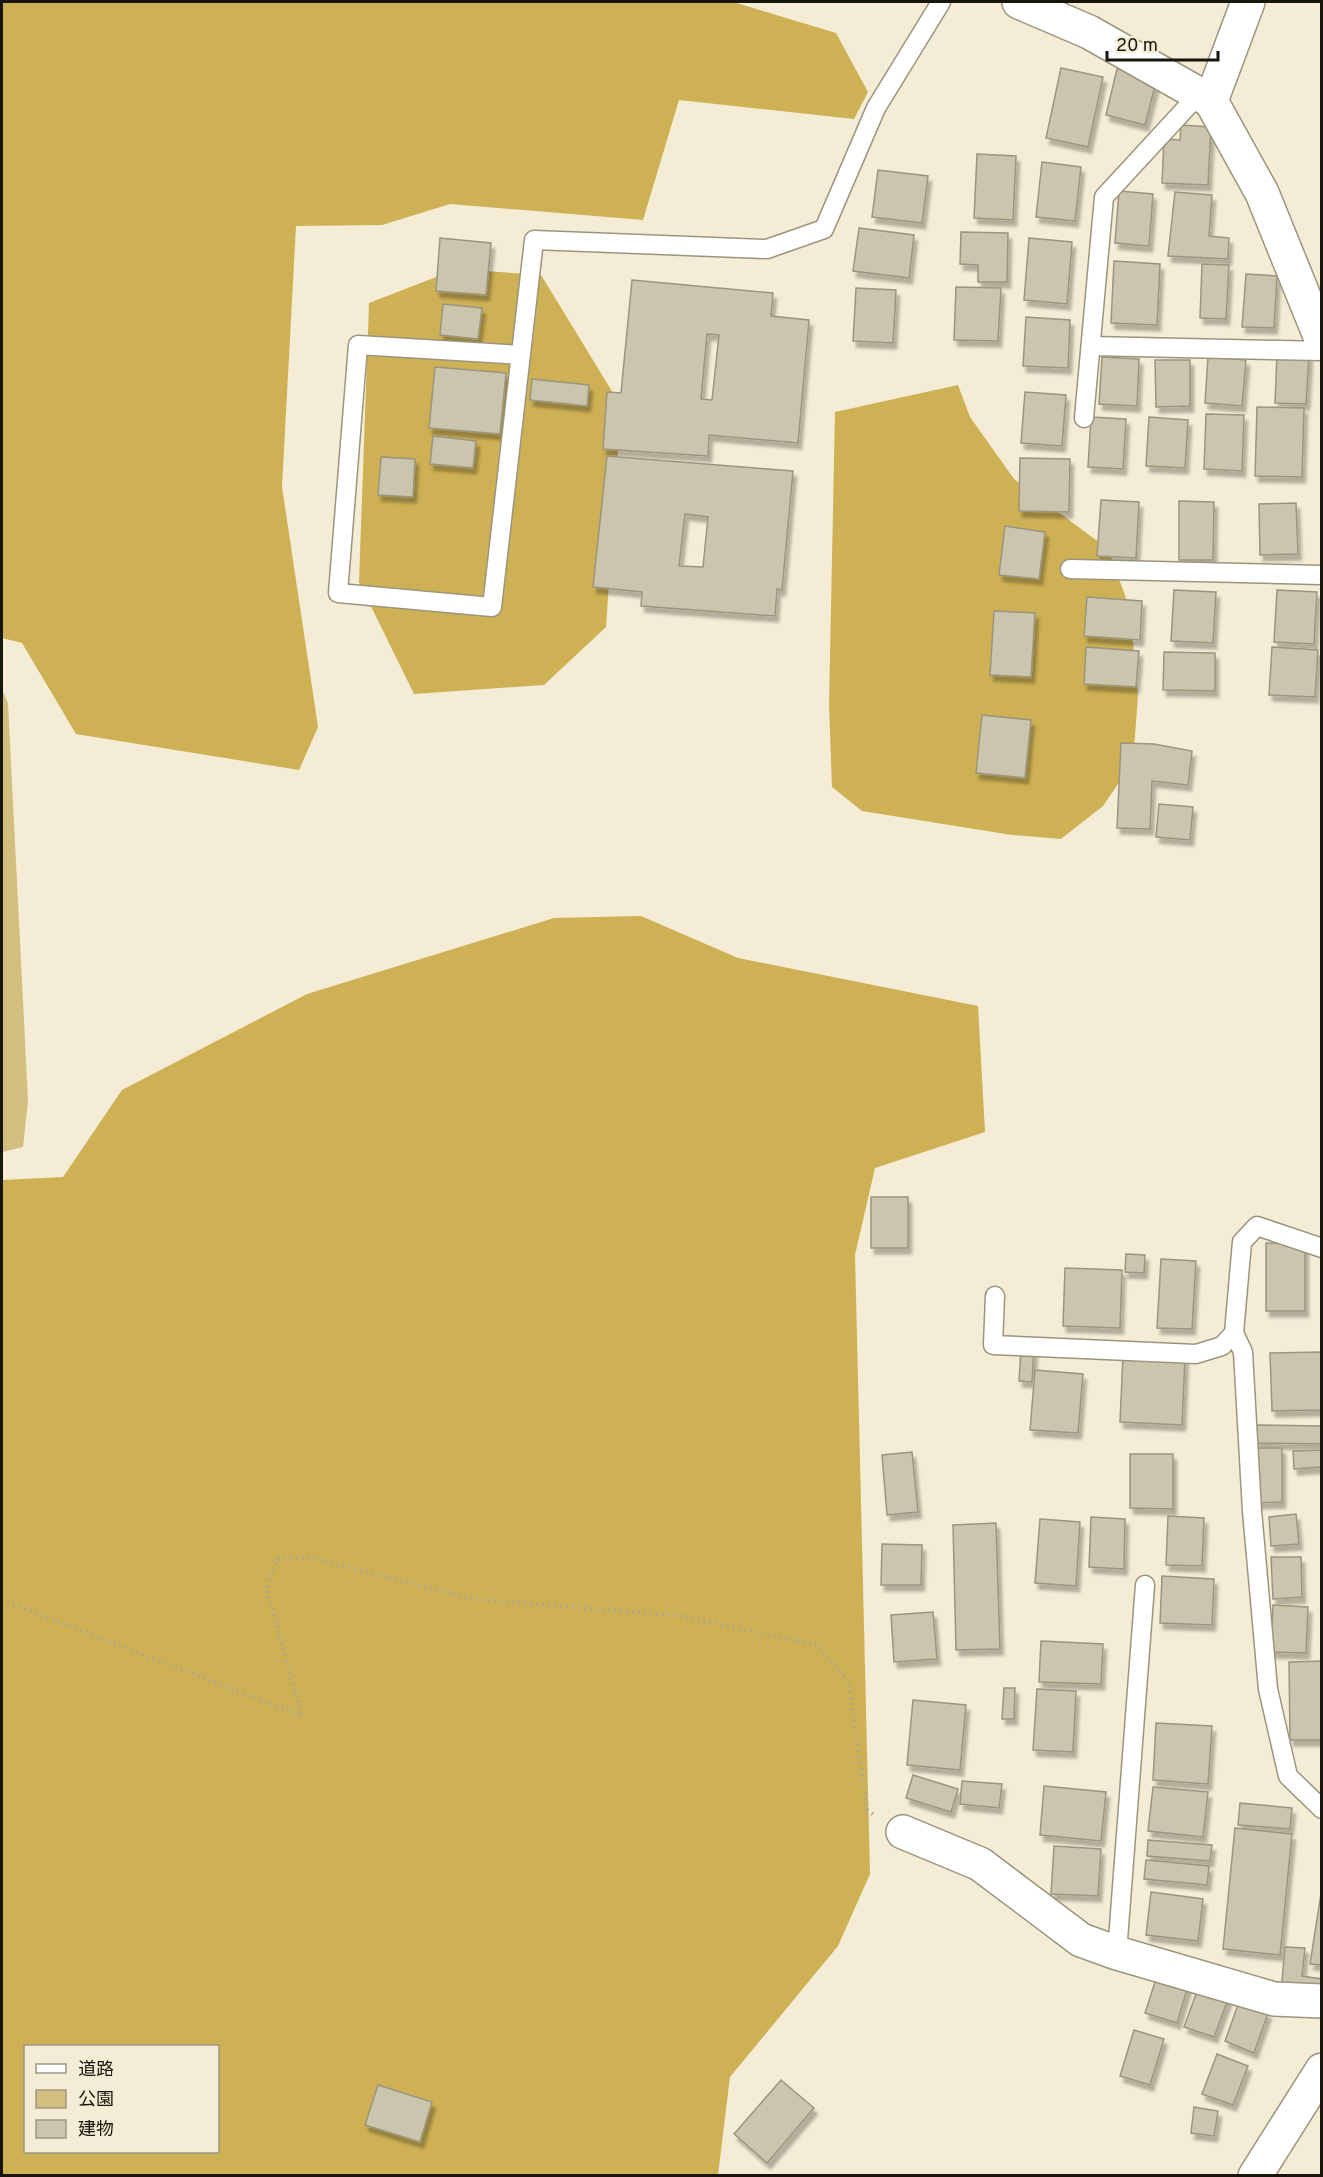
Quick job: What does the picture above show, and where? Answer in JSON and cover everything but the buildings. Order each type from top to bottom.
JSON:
[{"type":"street","points":[[1019,2],[1089,32],[1205,98],[1262,193],[1322,341]]},
{"type":"street","points":[[1205,98],[1248,2]]},
{"type":"street","points":[[903,1832],[980,1864],[1081,1940],[1117,1953],[1274,1999],[1322,2001]]},
{"type":"street","points":[[1255,2175],[1322,2070]]},
{"type":"lane","points":[[521,355],[358,345],[338,593],[492,607],[521,355],[534,240],[767,249],[824,229],[876,108],[941,2]]},
{"type":"lane","points":[[1084,418],[1104,197],[1205,98]]},
{"type":"lane","points":[[1091,346],[1322,351]]},
{"type":"lane","points":[[1070,570],[1322,575]]},
{"type":"lane","points":[[1322,1248],[1257,1226],[1242,1242],[1233,1333],[1243,1352],[1252,1511],[1268,1689],[1288,1776],[1322,1809]]},
{"type":"lane","points":[[995,1296],[993,1345],[1196,1354],[1222,1346],[1233,1333]]},
{"type":"lane","points":[[1117,1953],[1145,1585]]},
{"type":"path","points":[[2,1600],[302,1716],[266,1587],[278,1559],[308,1557],[474,1599],[681,1616],[817,1645],[848,1680],[867,1810],[903,1832]]},
{"type":"green space","points":[[2,690],[8,703],[28,1101],[23,1147],[2,1152]]},
{"type":"shaded area","points":[[2,2],[733,2],[836,33],[868,92],[854,119],[679,100],[643,220],[450,204],[382,225],[296,226],[282,487],[318,727],[299,770],[76,734],[22,643],[2,638]]},
{"type":"shaded area","points":[[457,269],[541,275],[621,406],[606,627],[544,685],[414,694],[359,582],[369,303]]},
{"type":"shaded area","points":[[958,385],[970,417],[1014,479],[1108,549],[1130,609],[1138,695],[1133,762],[1103,806],[1061,839],[1012,835],[862,811],[832,787],[829,705],[835,412]]},
{"type":"shaded area","points":[[641,916],[738,958],[978,1006],[985,1132],[875,1168],[855,1255],[870,1874],[838,1946],[730,2077],[718,2175],[2,2175],[2,1180],[63,1177],[122,1090],[307,994],[554,918]]}]
